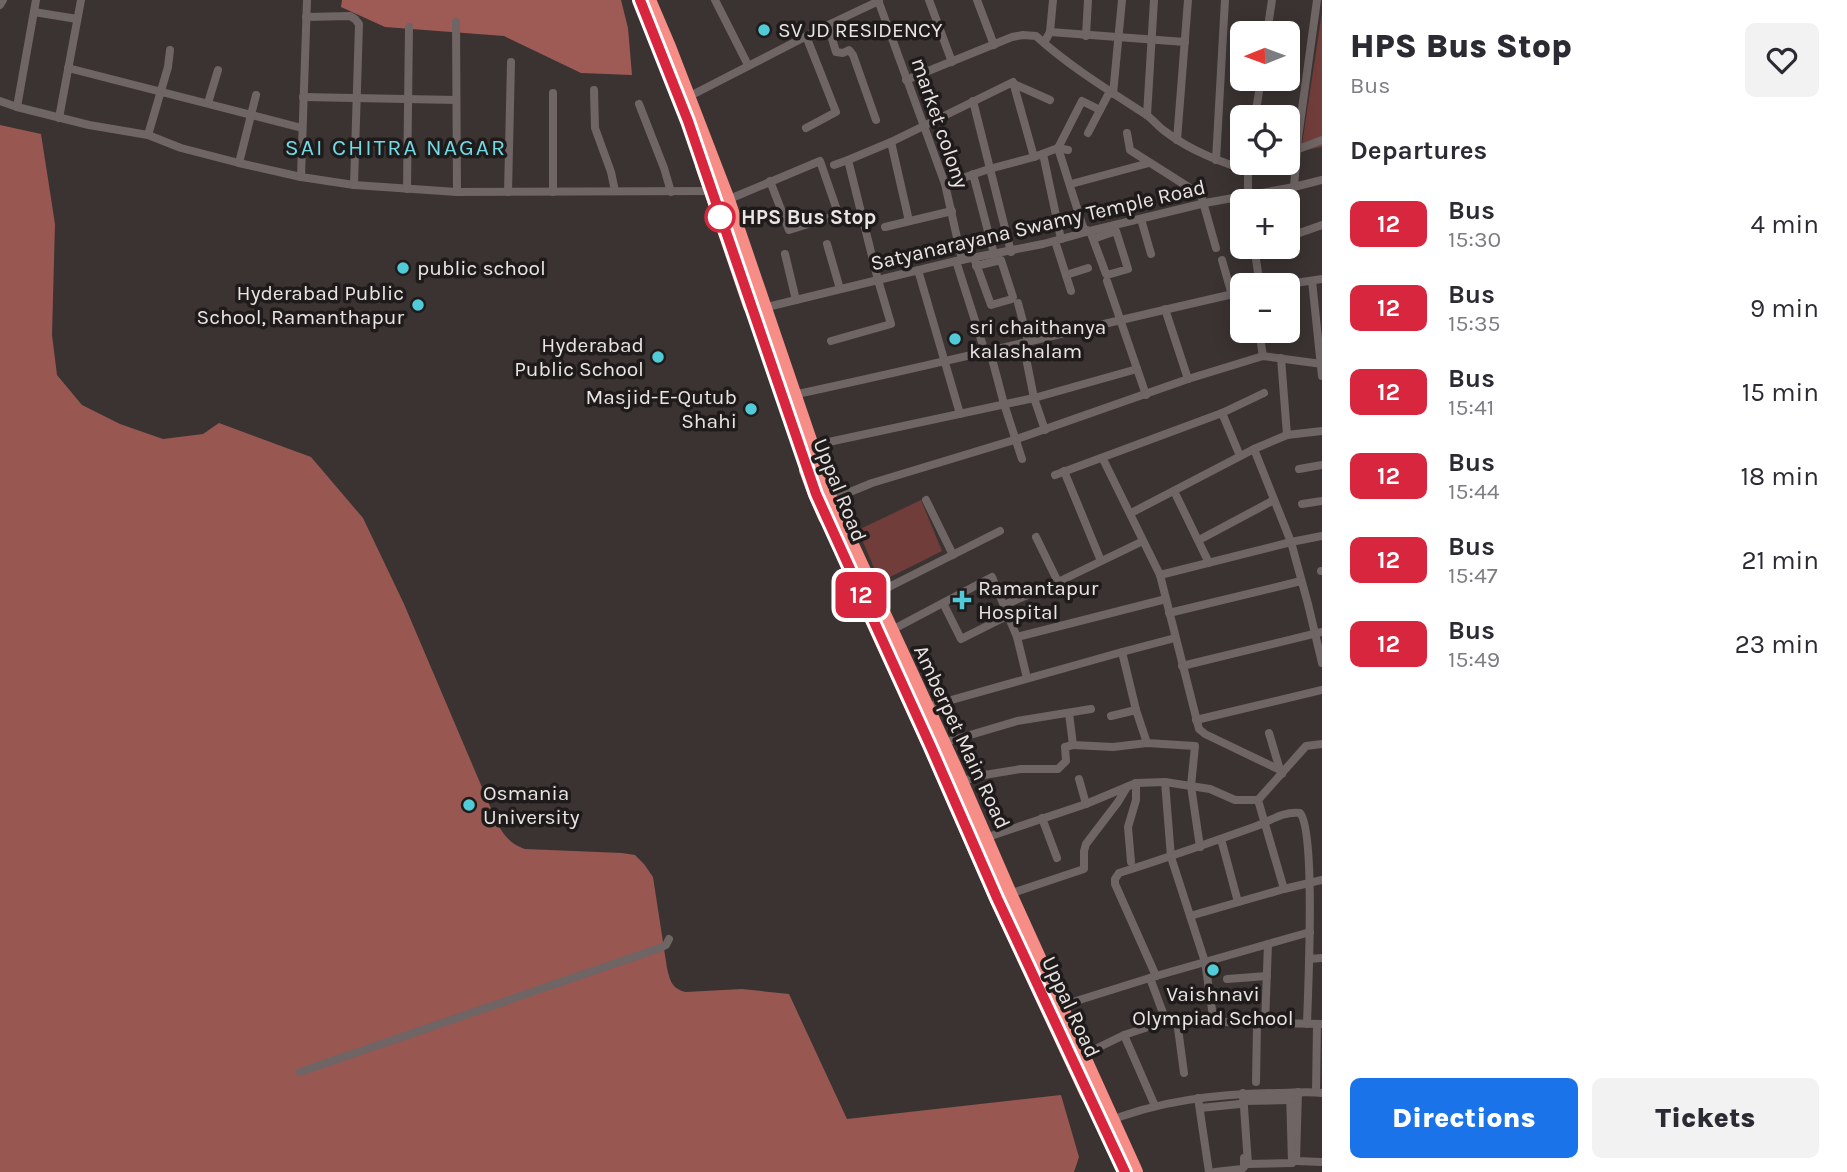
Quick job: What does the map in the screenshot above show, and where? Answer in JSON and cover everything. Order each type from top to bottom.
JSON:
[{"type":"highway","name":"Uppal Road","points":[[640,0],[688,121],[721,194],[816,494],[825,502],[920,709],[986,875],[1077,1058]]},
{"type":"highway","name":"Amberpet Main Road","points":[[648,0],[688,97],[763,308],[810,446],[825,502],[890,631],[920,709],[943,743],[1060,1006],[1077,1058],[1106,1122],[1135,1172]]},
{"type":"highway","points":[[1106,1122],[1125,1172]]},
{"type":"street","points":[[0,5],[3,0]]},
{"type":"street","points":[[17,107],[36,0]]},
{"type":"street","points":[[60,118],[81,0]]},
{"type":"street","points":[[301,177],[307,0]]},
{"type":"street","points":[[715,0],[748,65]]},
{"type":"street","points":[[929,0],[952,62]]},
{"type":"street","points":[[977,0],[994,45]]},
{"type":"street","points":[[1047,37],[1053,0]]},
{"type":"street","points":[[1086,36],[1088,0]]},
{"type":"street","points":[[1088,133],[1111,92],[1122,0]]},
{"type":"street","points":[[1147,116],[1154,0]]},
{"type":"street","points":[[1177,140],[1188,0]]},
{"type":"street","points":[[1216,160],[1225,0]]},
{"type":"street","points":[[1269,21],[1272,0]]},
{"type":"street","points":[[1300,121],[1317,0]]},
{"type":"street","points":[[688,97],[878,1]]},
{"type":"street","name":"market colony","points":[[878,1],[946,184],[959,261],[1022,459]]},
{"type":"street","points":[[34,12],[78,19]]},
{"type":"street","points":[[306,17],[349,16],[359,24],[354,185]]},
{"type":"street","points":[[456,22],[457,192]]},
{"type":"street","points":[[828,25],[836,51],[843,53],[849,50],[853,55],[876,120]]},
{"type":"street","points":[[407,189],[409,27]]},
{"type":"street","points":[[906,80],[1023,35],[1185,42]]},
{"type":"street","points":[[806,36],[836,112],[806,128]]},
{"type":"street","points":[[1047,37],[1111,92],[1147,116],[1165,132],[1200,154],[1230,163]]},
{"type":"street","points":[[148,135],[168,67],[170,50]]},
{"type":"street","points":[[508,192],[510,62]]},
{"type":"street","points":[[68,68],[302,128]]},
{"type":"street","points":[[208,103],[218,71]]},
{"type":"street","points":[[834,164],[924,127],[1013,82],[1014,85],[1050,100]]},
{"type":"street","points":[[1014,85],[1034,158]]},
{"type":"street","points":[[594,90],[595,128],[615,191]]},
{"type":"street","points":[[553,93],[553,192]]},
{"type":"street","points":[[239,163],[256,95]]},
{"type":"street","points":[[303,97],[456,100]]},
{"type":"street","points":[[0,101],[89,125],[148,135],[181,148],[301,177],[407,189],[457,192],[615,191],[721,194],[770,181],[820,161],[838,213],[789,230],[770,181]]},
{"type":"street","points":[[1092,235],[1116,231],[1128,269],[1107,275],[1092,235],[1084,228],[1058,148],[1082,101],[1100,110]]},
{"type":"street","points":[[973,102],[1011,252]]},
{"type":"street","points":[[639,104],[671,192]]},
{"type":"street","points":[[1127,134],[1130,150],[1201,195],[1216,248]]},
{"type":"street","points":[[1300,148],[1322,140]]},
{"type":"street","points":[[891,142],[909,220]]},
{"type":"street","points":[[946,184],[989,169],[1034,158],[1058,148],[1069,150]]},
{"type":"street","points":[[1043,154],[1058,240],[1071,291]]},
{"type":"street","points":[[831,341],[891,324],[848,160]]},
{"type":"street","points":[[1071,184],[1150,163]]},
{"type":"street","points":[[973,174],[994,254]]},
{"type":"street","points":[[1294,187],[1295,175]]},
{"type":"street","name":"Satyanarayana Swamy Temple Road","points":[[1286,189],[1322,180]]},
{"type":"street","name":"Satyanarayana Swamy Temple Road","points":[[763,308],[918,270],[959,261],[975,262],[994,254],[1092,235],[1140,219],[1205,203],[1230,200]]},
{"type":"street","points":[[885,227],[952,211]]},
{"type":"street","points":[[1140,219],[1151,254]]},
{"type":"street","points":[[1300,233],[1322,225]]},
{"type":"street","points":[[827,244],[840,289]]},
{"type":"street","points":[[785,254],[796,300]]},
{"type":"street","points":[[1000,260],[1012,299],[991,305],[975,262],[1000,260]]},
{"type":"street","points":[[1222,260],[1230,278]]},
{"type":"street","points":[[1066,275],[1088,268]]},
{"type":"street","points":[[918,270],[960,414]]},
{"type":"street","points":[[1317,280],[1322,376]]},
{"type":"street","points":[[1107,281],[1146,395]]},
{"type":"street","points":[[793,395],[1230,295]]},
{"type":"street","points":[[1018,303],[1034,398],[1045,430]]},
{"type":"street","points":[[1165,309],[1188,379]]},
{"type":"street","points":[[1261,343],[1263,356]]},
{"type":"street","points":[[825,502],[872,484],[1045,430],[1188,379],[1263,356],[1321,364]]},
{"type":"street","points":[[1281,358],[1287,435]]},
{"type":"street","points":[[810,446],[1034,398],[1137,369]]},
{"type":"street","points":[[1101,561],[1059,473],[1222,413],[1264,393]]},
{"type":"street","points":[[1222,413],[1240,456]]},
{"type":"street","points":[[1131,513],[1254,449],[1287,435],[1322,431]]},
{"type":"street","points":[[1254,449],[1291,541],[1319,633],[1322,663]]},
{"type":"street","points":[[1103,459],[1160,575],[1199,729],[1281,772]]},
{"type":"street","points":[[1299,468],[1322,465]]},
{"type":"street","points":[[1174,491],[1209,563]]},
{"type":"street","points":[[926,500],[953,555]]},
{"type":"street","points":[[1199,540],[1274,500]]},
{"type":"street","points":[[1302,504],[1322,501]]},
{"type":"street","points":[[873,595],[1000,531]]},
{"type":"street","points":[[1160,575],[1291,541],[1322,536]]},
{"type":"street","points":[[1036,537],[1059,582]]},
{"type":"street","points":[[1004,605],[1059,582],[1143,541]]},
{"type":"street","points":[[890,631],[992,577],[1017,637],[1027,678]]},
{"type":"street","points":[[1169,613],[1301,581]]},
{"type":"street","points":[[1017,637],[1166,599]]},
{"type":"street","points":[[943,603],[961,639],[1009,615]]},
{"type":"street","points":[[1182,666],[1319,633]]},
{"type":"street","points":[[920,709],[1175,638]]},
{"type":"street","points":[[1122,652],[1147,743]]},
{"type":"street","points":[[1196,719],[1322,690]]},
{"type":"street","points":[[943,743],[1017,721],[1091,709]]},
{"type":"street","points":[[1111,716],[1136,710]]},
{"type":"street","points":[[1069,713],[1073,745]]},
{"type":"street","points":[[1269,733],[1281,772]]},
{"type":"street","points":[[961,782],[978,776],[1021,769],[1058,769],[1066,761],[1065,747],[1073,745],[1113,747],[1147,743],[1195,746],[1191,786],[1200,847]]},
{"type":"street","points":[[1258,800],[1306,746],[1322,744]]},
{"type":"street","points":[[1079,779],[1086,804]]},
{"type":"street","points":[[985,838],[1086,804],[1132,785],[1165,782],[1210,789],[1236,800],[1258,800]]},
{"type":"street","points":[[1165,782],[1171,857],[1205,962],[1214,1023]]},
{"type":"street","points":[[1131,862],[1128,827],[1136,800],[1132,785]]},
{"type":"street","points":[[1009,894],[1084,869],[1086,844],[1132,785]]},
{"type":"street","points":[[1258,800],[1284,889]]},
{"type":"street","points":[[1166,1021],[1153,977],[1115,884],[1115,878],[1119,873],[1200,847],[1292,812],[1303,816],[1309,883],[1307,1024]]},
{"type":"street","points":[[1042,818],[1057,858]]},
{"type":"street","points":[[1221,839],[1238,902]]},
{"type":"street","points":[[1190,916],[1322,880]]},
{"type":"street","points":[[1060,1006],[1310,932]]},
{"type":"street","points":[[300,1072],[666,946],[669,940]]},
{"type":"street","points":[[1256,1082],[1268,944]]},
{"type":"street","points":[[1309,959],[1322,958]]},
{"type":"street","points":[[1227,979],[1267,976]]},
{"type":"street","points":[[1077,1058],[1124,1035],[1166,1021],[1320,1024],[1319,1093],[1198,1098],[1155,1106],[1106,1122]]},
{"type":"street","points":[[1177,1021],[1184,1073]]},
{"type":"street","points":[[1124,1035],[1155,1106]]},
{"type":"street","points":[[1241,1098],[1248,1164],[1292,1163],[1293,1095]]},
{"type":"street","points":[[1293,1095],[1296,1161],[1322,1162]]},
{"type":"street","points":[[1198,1098],[1209,1172]]},
{"type":"street","points":[[1200,1108],[1241,1098]]},
{"type":"street","points":[[1215,1172],[1244,1167],[1241,1098]]},
{"type":"shaded area","points":[[342,0],[621,0],[628,28],[632,75],[581,73],[504,36],[385,27],[341,7]]},
{"type":"shaded area","points":[[1322,12],[1322,147],[1301,151]]},
{"type":"shaded area","points":[[0,125],[41,134],[55,224],[52,335],[57,375],[82,405],[120,424],[163,439],[203,434],[219,423],[311,457],[363,518],[404,604],[498,825],[509,840],[525,849],[635,855],[653,877],[667,968],[672,984],[686,992],[742,989],[789,994],[847,1119],[1061,1095],[1079,1157],[1074,1172],[0,1172]]},
{"type":"shaded area","points":[[921,500],[942,551],[880,582],[858,530]]},
{"type":"bus line","name":"12","points":[[640,0],[688,121],[816,494],[1057,1030],[1125,1172]]},
{"type":"place","name":"SV JD RESIDENCY","points":[[764,30]]},
{"type":"place","name":"HPS Bus Stop","points":[[720,217]]},
{"type":"place","name":"public school","points":[[403,268]]},
{"type":"place","name":"Hyderabad Public School, Ramanthapur","points":[[418,305]]},
{"type":"place","name":"sri chaithanya kalashalam","points":[[955,339]]},
{"type":"place","name":"Hyderabad Public School","points":[[658,357]]},
{"type":"place","name":"Masjid-E-Qutub Shahi","points":[[751,409]]},
{"type":"place","name":"Ramantapur Hospital","points":[[962,600]]},
{"type":"place","name":"Osmania University","points":[[469,805]]},
{"type":"place","name":"Vaishnavi Olympiad School","points":[[1213,970]]},
{"type":"district","name":"SAI CHITRA NAGAR","points":[[396,147]]}]
